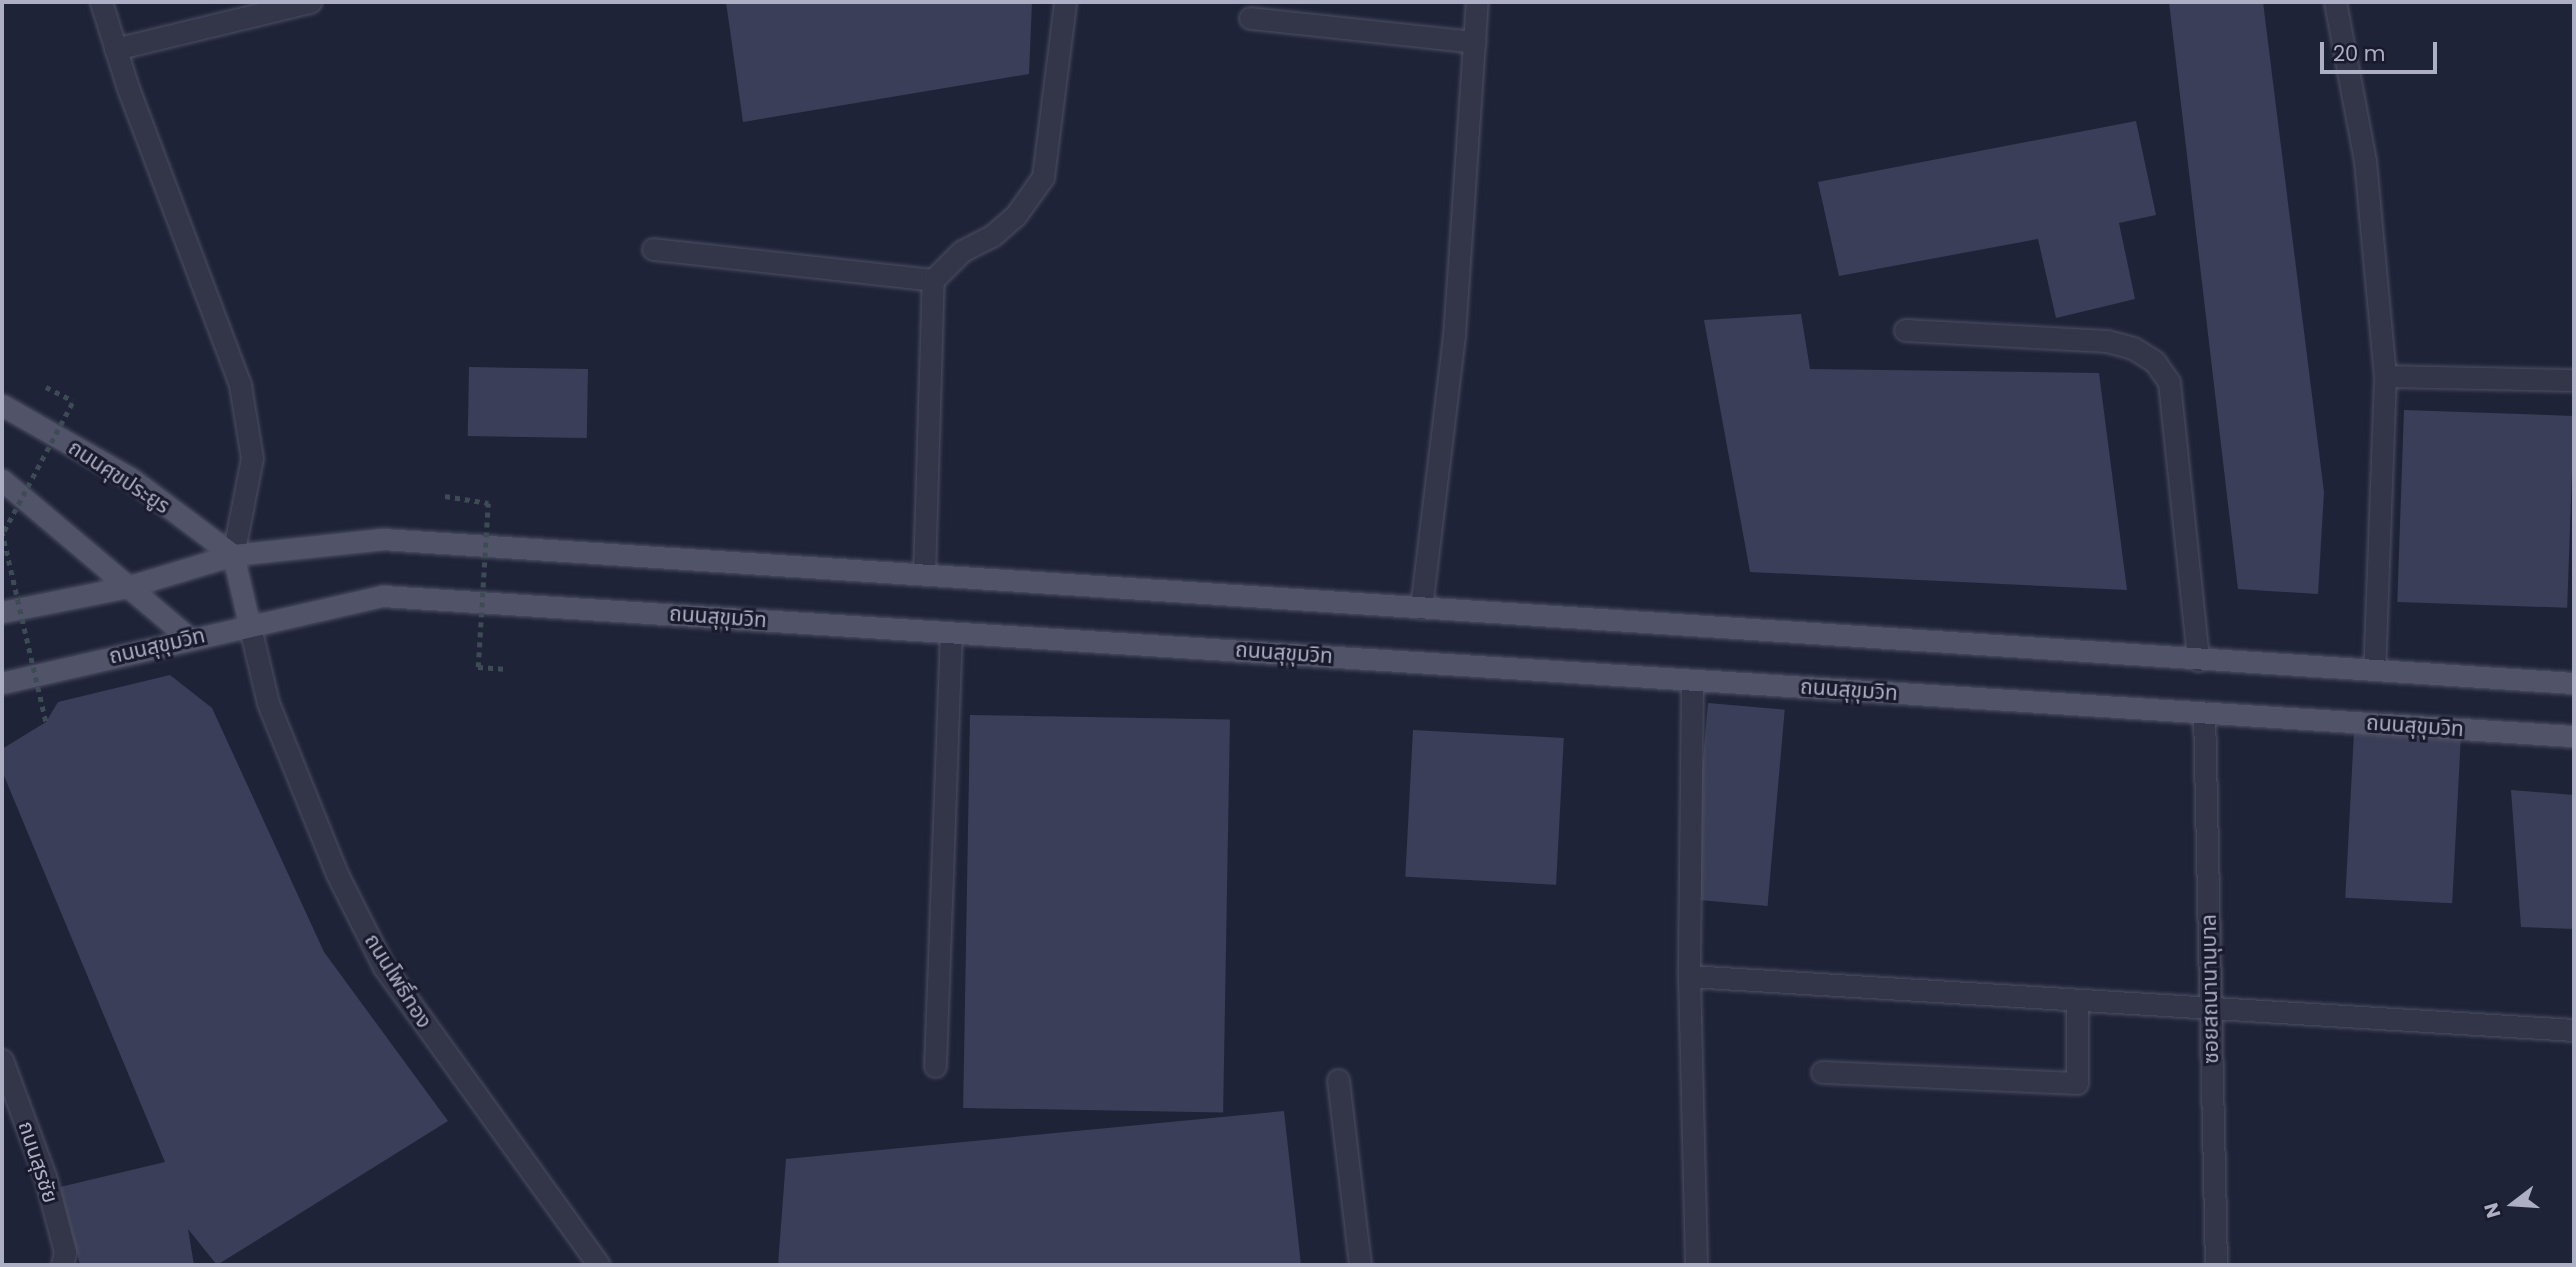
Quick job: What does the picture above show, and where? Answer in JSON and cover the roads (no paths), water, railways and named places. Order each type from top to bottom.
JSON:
[{"type":"main road","name":"ถนนศุขประยูร","points":[[2,405],[130,478],[233,555]]},
{"type":"main road","points":[[2,480],[189,638]]},
{"type":"main road","points":[[2,612],[127,587],[233,555],[382,540],[2574,683]]},
{"type":"main road","points":[[233,555],[249,623]]},
{"type":"main road","name":"ถนนสุขุมวิท","points":[[2,682],[249,623],[383,596],[2574,736]]},
{"type":"street","points":[[101,2],[115,49],[240,385],[251,458],[233,555]]},
{"type":"street","points":[[115,49],[310,2]]},
{"type":"street","points":[[924,575],[933,280],[962,251],[993,235],[1016,215],[1043,177],[1065,2]]},
{"type":"street","points":[[1420,608],[1454,336],[1477,2]]},
{"type":"street","points":[[2335,2],[2365,161],[2385,376],[2374,670]]},
{"type":"street","points":[[1250,18],[1475,42]]},
{"type":"street","points":[[653,249],[933,280]]},
{"type":"street","points":[[1905,330],[2107,341],[2133,348],[2155,362],[2169,382],[2198,660]]},
{"type":"street","points":[[2385,376],[2574,380]]},
{"type":"street","name":"ถนนโพธิ์ทอง","points":[[249,623],[272,712],[338,874],[384,967],[599,1265]]},
{"type":"street","points":[[935,1066],[951,632]]},
{"type":"street","points":[[1692,680],[1689,976],[1696,1265]]},
{"type":"street","name":"ซอยสถนานานุบาล","points":[[2204,712],[2216,1265]]},
{"type":"street","points":[[1689,976],[2077,1002],[2574,1030]]},
{"type":"street","points":[[1822,1072],[2077,1083],[2077,1002]]},
{"type":"street","name":"ถนนสุรชัย","points":[[2,1060],[46,1176],[65,1252],[62,1265]]},
{"type":"street","points":[[1338,1080],[1360,1265]]}]
